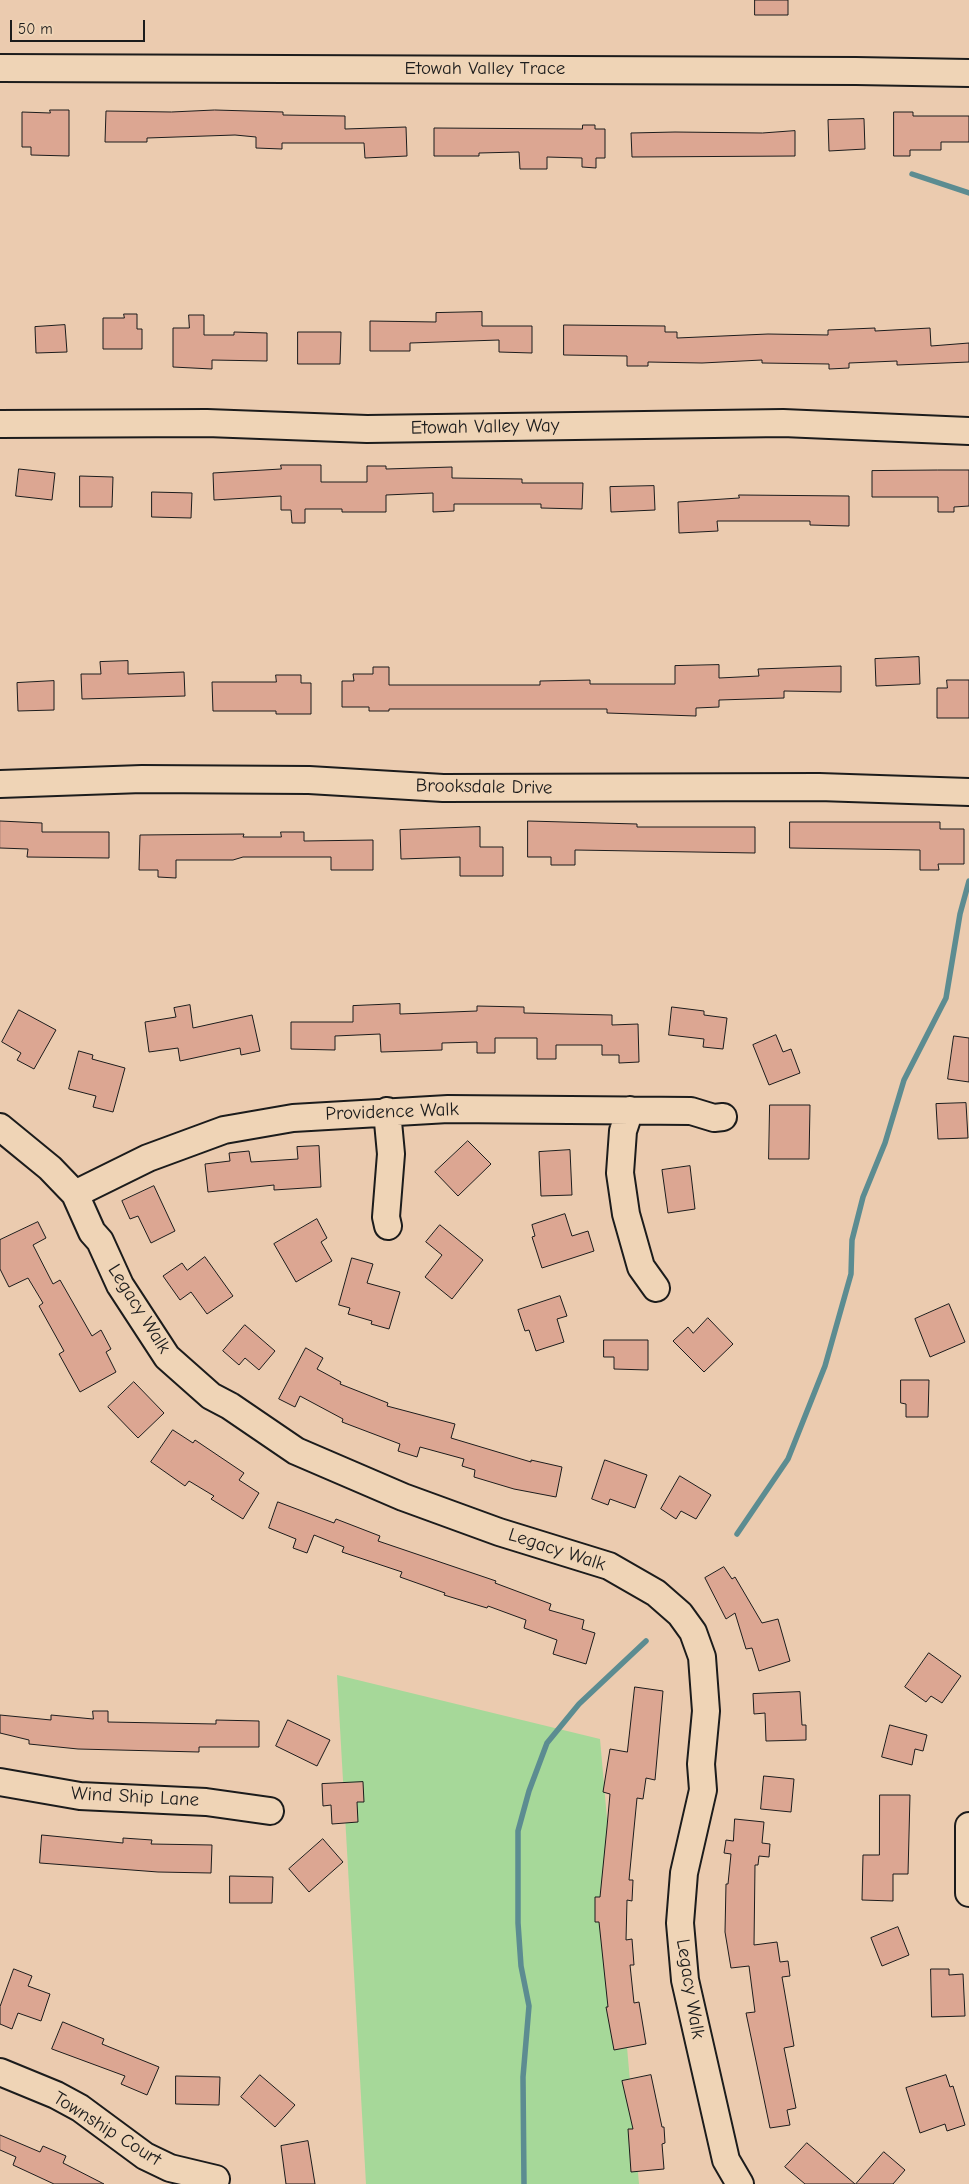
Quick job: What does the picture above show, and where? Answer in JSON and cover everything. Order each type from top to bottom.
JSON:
[{"type":"street","name":"Etowah Valley Trace","points":[[0,68],[969,73]]},
{"type":"street","name":"Etowah Valley Way","points":[[0,424],[208,423],[367,429],[783,423],[969,430]]},
{"type":"street","name":"Brooksdale Drive","points":[[0,784],[142,778],[299,780],[442,788],[819,788],[969,792]]},
{"type":"street","name":"Providence Walk","points":[[75,1194],[148,1158],[224,1130],[293,1118],[448,1109],[691,1111],[714,1118],[723,1117]]},
{"type":"street","points":[[630,1110],[623,1131],[621,1181],[626,1214],[641,1267],[656,1288]]},
{"type":"street","points":[[387,1112],[391,1154],[386,1217],[388,1226]]},
{"type":"street","name":"Legacy Walk","points":[[0,1127],[50,1168],[75,1194],[92,1232],[100,1241],[120,1285],[167,1357],[211,1396],[230,1406],[296,1451],[394,1493],[499,1532],[609,1566],[656,1593],[676,1609],[693,1632],[702,1657],[706,1711],[701,1764],[702,1790],[684,1873],[681,1915],[685,1980],[726,2160],[740,2184]]},
{"type":"street","name":"Wind Ship Lane","points":[[0,1782],[80,1796],[206,1802],[270,1811]]},
{"type":"street","points":[[969,1826],[969,1893]]},
{"type":"street","name":"Township Court","points":[[0,2072],[56,2095],[80,2108],[145,2156],[170,2168],[216,2179]]},
{"type":"green space","points":[[337,1675],[600,1739],[639,2184],[366,2184]]},
{"type":"building","points":[[755,0],[788,0],[788,15],[755,15]]},
{"type":"building","points":[[50,110],[69,110],[69,156],[31,155],[31,147],[22,147],[22,112],[50,113]]},
{"type":"building","points":[[215,110],[283,112],[283,115],[345,116],[345,129],[406,127],[407,156],[365,158],[364,143],[282,143],[282,149],[256,148],[256,137],[235,135],[147,138],[147,142],[105,142],[106,111],[171,112]]},
{"type":"building","points":[[894,112],[913,112],[913,116],[969,116],[969,142],[941,142],[941,150],[910,150],[910,156],[894,156]]},
{"type":"building","points":[[864,119],[865,149],[829,151],[828,120]]},
{"type":"building","points":[[583,125],[595,125],[595,129],[605,129],[605,158],[596,158],[596,168],[582,167],[582,158],[547,157],[547,169],[520,169],[519,152],[479,153],[479,156],[434,156],[434,128],[582,129]]},
{"type":"building","points":[[795,131],[795,156],[632,157],[631,133],[762,133]]},
{"type":"building","points":[[482,312],[482,326],[532,326],[532,353],[499,352],[499,340],[410,343],[410,351],[370,351],[370,321],[436,322],[436,313]]},
{"type":"building","points":[[124,314],[137,314],[137,329],[142,329],[142,349],[103,349],[103,318],[124,318]]},
{"type":"building","points":[[189,315],[204,315],[204,335],[234,335],[234,332],[267,333],[267,361],[212,360],[212,369],[173,367],[173,328],[189,328]]},
{"type":"building","points":[[65,325],[67,352],[36,353],[35,327]]},
{"type":"building","points":[[564,325],[665,326],[665,332],[677,332],[677,338],[768,334],[828,335],[828,330],[875,328],[875,331],[930,328],[931,346],[969,343],[969,362],[897,365],[897,361],[849,363],[849,368],[829,369],[829,364],[762,363],[762,360],[702,363],[648,362],[648,366],[627,366],[627,356],[564,355]]},
{"type":"building","points":[[298,332],[341,332],[340,364],[298,364]]},
{"type":"building","points":[[281,465],[321,465],[321,482],[367,482],[367,466],[386,466],[386,469],[452,467],[452,478],[522,479],[522,483],[583,483],[582,509],[541,508],[541,504],[454,504],[454,511],[433,512],[433,493],[386,495],[386,512],[342,512],[342,509],[305,509],[305,523],[292,523],[291,510],[281,510],[281,496],[214,500],[213,473],[281,469]]},
{"type":"building","points":[[19,469],[55,473],[52,500],[16,496]]},
{"type":"building","points":[[969,470],[969,506],[954,507],[954,512],[938,512],[938,497],[872,497],[872,471]]},
{"type":"building","points":[[80,476],[113,477],[112,507],[80,507]]},
{"type":"building","points":[[654,486],[655,510],[611,512],[610,487]]},
{"type":"building","points":[[152,492],[192,493],[191,518],[152,517]]},
{"type":"building","points":[[739,495],[849,496],[849,526],[810,525],[810,521],[717,521],[718,531],[679,533],[678,502],[739,498]]},
{"type":"building","points":[[919,657],[920,684],[876,686],[875,659]]},
{"type":"building","points":[[128,661],[128,674],[184,672],[185,696],[82,699],[81,674],[101,674],[100,662]]},
{"type":"building","points":[[719,665],[719,678],[759,676],[758,669],[841,666],[841,692],[784,691],[784,698],[719,700],[719,707],[696,708],[696,716],[607,713],[607,709],[389,709],[389,711],[369,711],[369,707],[342,707],[342,681],[354,681],[353,674],[373,674],[373,667],[389,667],[389,685],[540,685],[540,681],[590,680],[590,684],[675,684],[675,666]]},
{"type":"building","points":[[276,675],[301,675],[301,683],[311,683],[311,714],[276,714],[276,711],[213,711],[212,682],[276,682]]},
{"type":"building","points":[[947,680],[969,680],[969,718],[937,718],[937,688],[947,688]]},
{"type":"building","points":[[54,681],[54,710],[18,711],[17,683]]},
{"type":"building","points":[[0,821],[42,823],[42,832],[109,832],[109,858],[27,857],[28,849],[0,848]]},
{"type":"building","points":[[528,821],[637,824],[637,827],[755,827],[755,853],[575,850],[575,865],[551,865],[551,857],[528,857]]},
{"type":"building","points":[[790,822],[940,822],[940,829],[964,829],[964,864],[938,864],[939,870],[920,870],[920,850],[790,848]]},
{"type":"building","points":[[480,827],[480,847],[503,847],[503,876],[460,876],[460,857],[401,859],[400,830]]},
{"type":"building","points":[[281,832],[304,832],[304,841],[373,840],[373,870],[331,870],[331,857],[243,857],[233,860],[176,860],[176,878],[158,877],[158,870],[139,870],[140,835],[244,834],[243,837],[281,837]]},
{"type":"building","points":[[400,1004],[400,1014],[477,1011],[477,1006],[524,1007],[524,1013],[612,1015],[612,1025],[638,1024],[639,1062],[619,1063],[619,1055],[602,1055],[602,1045],[556,1045],[556,1059],[537,1059],[537,1038],[495,1038],[495,1053],[477,1053],[477,1042],[442,1043],[442,1050],[381,1052],[380,1034],[335,1036],[335,1050],[291,1049],[291,1022],[353,1022],[353,1006]]},
{"type":"building","points":[[190,1005],[193,1028],[252,1015],[260,1051],[241,1055],[240,1048],[180,1061],[178,1048],[149,1052],[145,1022],[176,1017],[174,1008]]},
{"type":"building","points":[[672,1007],[704,1011],[704,1015],[727,1018],[723,1049],[703,1047],[704,1039],[669,1035]]},
{"type":"building","points":[[19,1010],[56,1030],[34,1069],[17,1060],[21,1053],[2,1042]]},
{"type":"building","points":[[776,1035],[783,1052],[791,1049],[800,1073],[769,1085],[753,1045]]},
{"type":"building","points":[[954,1036],[969,1038],[969,1082],[948,1079]]},
{"type":"building","points":[[79,1051],[93,1055],[92,1059],[125,1068],[113,1112],[93,1107],[96,1096],[69,1089]]},
{"type":"building","points":[[966,1103],[968,1138],[938,1139],[936,1104]]},
{"type":"building","points":[[770,1105],[810,1105],[809,1159],[769,1159]]},
{"type":"building","points":[[468,1141],[491,1164],[458,1196],[435,1172]]},
{"type":"building","points":[[319,1146],[321,1187],[274,1190],[274,1185],[208,1192],[205,1164],[230,1161],[229,1153],[249,1151],[251,1162],[298,1159],[297,1147]]},
{"type":"building","points":[[570,1150],[572,1195],[541,1196],[539,1152]]},
{"type":"building","points":[[690,1166],[695,1209],[668,1213],[662,1170]]},
{"type":"building","points":[[154,1186],[175,1231],[151,1243],[138,1216],[130,1219],[122,1201]]},
{"type":"building","points":[[565,1214],[572,1236],[588,1231],[594,1251],[542,1268],[532,1237],[535,1236],[532,1225]]},
{"type":"building","points":[[317,1219],[327,1238],[321,1242],[332,1261],[296,1282],[274,1244]]},
{"type":"building","points":[[38,1222],[46,1238],[33,1245],[53,1284],[60,1280],[92,1336],[101,1330],[111,1349],[106,1352],[116,1372],[80,1392],[59,1354],[64,1351],[39,1306],[43,1303],[28,1278],[9,1287],[0,1269],[0,1240]]},
{"type":"building","points":[[440,1225],[483,1260],[452,1299],[425,1277],[442,1255],[426,1242]]},
{"type":"building","points":[[205,1257],[233,1296],[207,1314],[191,1292],[180,1300],[163,1276],[182,1263],[187,1270]]},
{"type":"building","points":[[352,1258],[373,1264],[367,1283],[400,1292],[389,1329],[371,1324],[372,1321],[348,1314],[350,1308],[339,1305]]},
{"type":"building","points":[[560,1296],[567,1316],[557,1319],[564,1342],[536,1351],[529,1330],[525,1331],[518,1310]]},
{"type":"building","points":[[949,1304],[965,1342],[930,1357],[915,1319]]},
{"type":"building","points":[[708,1318],[733,1344],[704,1372],[673,1341],[688,1327],[693,1333]]},
{"type":"building","points":[[245,1325],[275,1351],[259,1370],[245,1358],[239,1365],[223,1351]]},
{"type":"building","points":[[604,1340],[648,1340],[648,1370],[614,1369],[614,1357],[604,1357]]},
{"type":"building","points":[[306,1348],[323,1358],[317,1369],[341,1382],[340,1384],[388,1403],[387,1406],[455,1424],[451,1438],[531,1462],[531,1460],[562,1467],[556,1497],[514,1489],[474,1477],[475,1470],[462,1466],[464,1459],[420,1447],[417,1457],[398,1451],[400,1444],[342,1422],[343,1419],[300,1396],[295,1407],[279,1399]]},
{"type":"building","points":[[901,1380],[929,1380],[928,1417],[906,1417],[906,1404],[901,1403]]},
{"type":"building","points":[[134,1382],[164,1413],[138,1438],[108,1407]]},
{"type":"building","points":[[173,1430],[193,1443],[195,1440],[244,1473],[239,1480],[259,1493],[243,1519],[211,1499],[214,1496],[189,1481],[185,1486],[151,1462]]},
{"type":"building","points":[[605,1460],[647,1475],[635,1508],[610,1499],[608,1505],[592,1499]]},
{"type":"building","points":[[680,1476],[711,1495],[696,1519],[681,1511],[676,1519],[661,1509]]},
{"type":"building","points":[[278,1502],[334,1523],[336,1519],[380,1536],[378,1541],[496,1581],[495,1583],[551,1604],[549,1610],[584,1620],[582,1629],[595,1633],[586,1664],[553,1654],[557,1640],[524,1628],[526,1620],[488,1606],[487,1608],[444,1595],[445,1593],[400,1577],[402,1572],[342,1552],[344,1547],[314,1535],[307,1553],[293,1548],[296,1539],[269,1528]]},
{"type":"building","points":[[724,1567],[732,1579],[735,1577],[762,1623],[778,1619],[790,1661],[759,1671],[752,1648],[746,1649],[735,1613],[726,1619],[705,1578]]},
{"type":"building","points":[[929,1653],[961,1676],[942,1703],[931,1696],[926,1702],[905,1687]]},
{"type":"building","points":[[635,1687],[663,1691],[655,1780],[646,1778],[643,1799],[637,1798],[629,1880],[633,1880],[632,1901],[627,1900],[626,1940],[632,1939],[634,1965],[630,1965],[634,2003],[639,2002],[646,2044],[614,2050],[606,2007],[608,2007],[599,1922],[595,1922],[595,1897],[600,1897],[610,1794],[603,1792],[610,1749],[627,1752]]},
{"type":"building","points":[[800,1692],[802,1725],[806,1725],[806,1740],[766,1741],[765,1713],[754,1714],[753,1694]]},
{"type":"building","points":[[93,1711],[108,1711],[108,1722],[216,1724],[216,1720],[259,1721],[259,1747],[199,1747],[199,1752],[78,1749],[29,1744],[29,1740],[0,1733],[0,1715],[51,1720],[51,1715],[93,1719]]},
{"type":"building","points":[[288,1720],[330,1740],[317,1766],[276,1746]]},
{"type":"building","points":[[890,1725],[927,1735],[923,1751],[915,1749],[912,1765],[882,1757]]},
{"type":"building","points":[[764,1776],[794,1779],[791,1812],[761,1809]]},
{"type":"building","points":[[363,1782],[364,1802],[357,1802],[358,1822],[332,1824],[331,1805],[323,1806],[322,1784]]},
{"type":"building","points":[[880,1795],[910,1795],[908,1874],[893,1874],[893,1901],[862,1900],[863,1855],[879,1855]]},
{"type":"building","points":[[735,1819],[764,1822],[762,1843],[770,1844],[769,1857],[759,1856],[758,1865],[755,1865],[754,1945],[777,1942],[780,1962],[788,1961],[790,1976],[782,1977],[794,2046],[784,2048],[796,2108],[787,2110],[790,2125],[770,2128],[746,2013],[755,2012],[749,1966],[731,1968],[725,1932],[726,1884],[728,1884],[731,1854],[724,1853],[726,1840],[733,1841]]},
{"type":"building","points":[[42,1835],[123,1843],[123,1838],[152,1840],[151,1844],[212,1845],[211,1873],[158,1872],[40,1863]]},
{"type":"building","points":[[323,1839],[343,1862],[309,1892],[289,1869]]},
{"type":"building","points":[[230,1876],[273,1877],[272,1903],[230,1903]]},
{"type":"building","points":[[898,1927],[909,1955],[882,1966],[871,1938]]},
{"type":"building","points":[[14,1969],[32,1976],[28,1986],[50,1994],[41,2021],[18,2013],[12,2029],[0,2024],[0,2007]]},
{"type":"building","points":[[931,1969],[949,1969],[949,1975],[963,1974],[965,2016],[932,2017]]},
{"type":"building","points":[[63,2022],[104,2039],[102,2044],[159,2067],[147,2095],[121,2084],[125,2076],[52,2049]]},
{"type":"building","points":[[260,2075],[295,2105],[275,2127],[241,2097]]},
{"type":"building","points":[[651,2075],[662,2127],[664,2127],[665,2143],[662,2144],[664,2169],[631,2172],[628,2129],[633,2129],[622,2081]]},
{"type":"building","points":[[946,2075],[950,2087],[953,2086],[965,2125],[947,2131],[945,2124],[920,2133],[906,2088]]},
{"type":"building","points":[[176,2076],[220,2077],[219,2105],[176,2104]]},
{"type":"building","points":[[0,2135],[40,2152],[43,2146],[66,2156],[63,2163],[104,2184],[54,2184],[13,2165],[16,2157],[0,2150]]},
{"type":"building","points":[[308,2141],[315,2184],[286,2184],[281,2146]]},
{"type":"building","points":[[807,2143],[855,2184],[805,2184],[785,2167]]},
{"type":"building","points":[[884,2152],[905,2170],[893,2184],[856,2184]]},
{"type":"waterway","points":[[912,174],[969,193]]},
{"type":"waterway","points":[[737,1534],[788,1459],[825,1366],[851,1274],[852,1240],[863,1197],[885,1143],[904,1080],[946,998],[960,914],[969,881]]},
{"type":"waterway","points":[[524,2184],[523,2077],[529,2006],[521,1966],[518,1923],[518,1831],[529,1791],[547,1743],[579,1704],[646,1641]]}]
